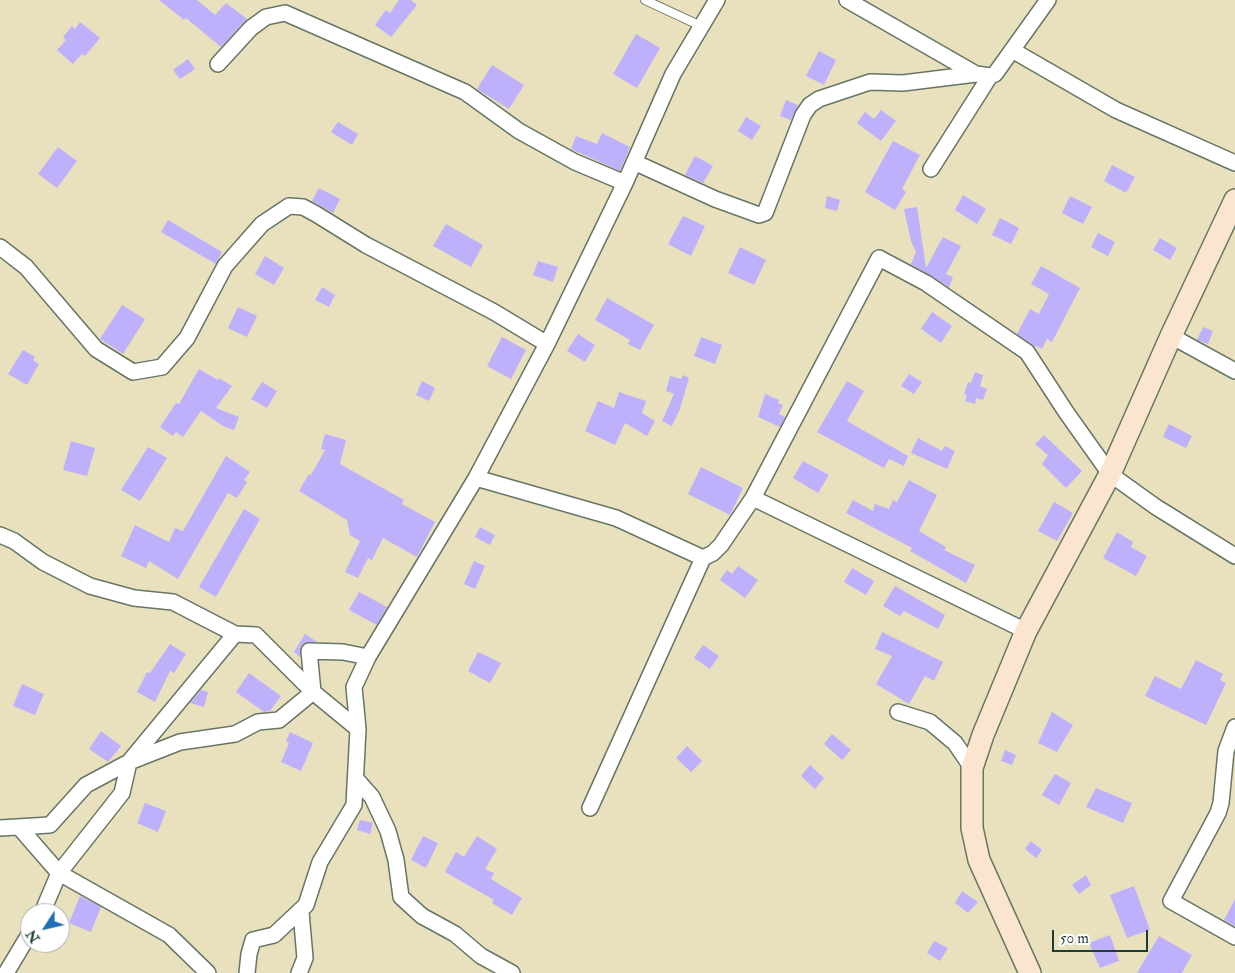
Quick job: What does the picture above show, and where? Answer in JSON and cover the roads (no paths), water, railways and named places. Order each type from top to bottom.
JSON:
[{"type":"main road","points":[[1030,973],[979,860],[972,828],[972,768],[983,735],[1026,631],[1110,474],[1171,336],[1235,200]]},
{"type":"street","points":[[248,973],[249,954],[253,940],[274,936],[301,912],[306,905],[320,862],[354,805],[357,780],[358,729],[354,687],[368,657],[476,478],[547,344],[625,184],[673,74],[717,0]]},
{"type":"street","points":[[847,0],[983,75]]},
{"type":"street","points":[[634,162],[715,199],[759,214],[766,212],[803,115],[810,105],[819,99],[870,82],[903,83],[995,74],[1048,0]]},
{"type":"street","points":[[218,64],[251,28],[266,17],[285,13],[465,92],[519,131],[575,162],[625,184]]},
{"type":"street","points":[[1012,50],[1116,110],[1235,163]]},
{"type":"street","points":[[931,169],[983,75]]},
{"type":"street","points":[[0,247],[26,267],[96,349],[133,372],[162,367],[187,338],[225,266],[262,224],[289,206],[303,207],[366,244],[494,312],[547,344]]},
{"type":"street","points":[[590,808],[703,558],[713,553],[721,545],[752,498],[879,258],[926,283],[1028,352],[1066,412],[1110,474],[1156,506],[1235,556]]},
{"type":"street","points":[[1171,336],[1235,371]]},
{"type":"street","points":[[476,478],[616,518],[703,558]]},
{"type":"street","points":[[752,498],[1026,631]]},
{"type":"street","points":[[0,535],[14,541],[43,562],[90,586],[134,598],[173,602],[235,634],[256,635],[313,692],[358,729]]},
{"type":"street","points":[[46,903],[59,873],[122,793],[129,762],[228,640],[235,634]]},
{"type":"street","points":[[313,692],[309,651],[343,652],[368,657]]},
{"type":"street","points":[[0,828],[50,825],[86,785],[129,762],[180,742],[235,734],[258,722],[279,720],[313,692]]},
{"type":"street","points":[[898,712],[930,722],[943,731],[955,743],[972,768]]},
{"type":"street","points":[[1235,727],[1226,751],[1221,802],[1218,812],[1171,901],[1235,937]]},
{"type":"street","points":[[357,780],[372,797],[388,831],[396,860],[401,897],[422,916],[455,934],[481,956],[512,973]]},
{"type":"street","points":[[19,827],[59,873],[169,935],[208,973]]},
{"type":"street","points":[[299,973],[305,958],[301,912]]},
{"type":"street","points":[[6,973],[20,950]]},
{"type":"lane","points":[[645,0],[701,26]]}]
